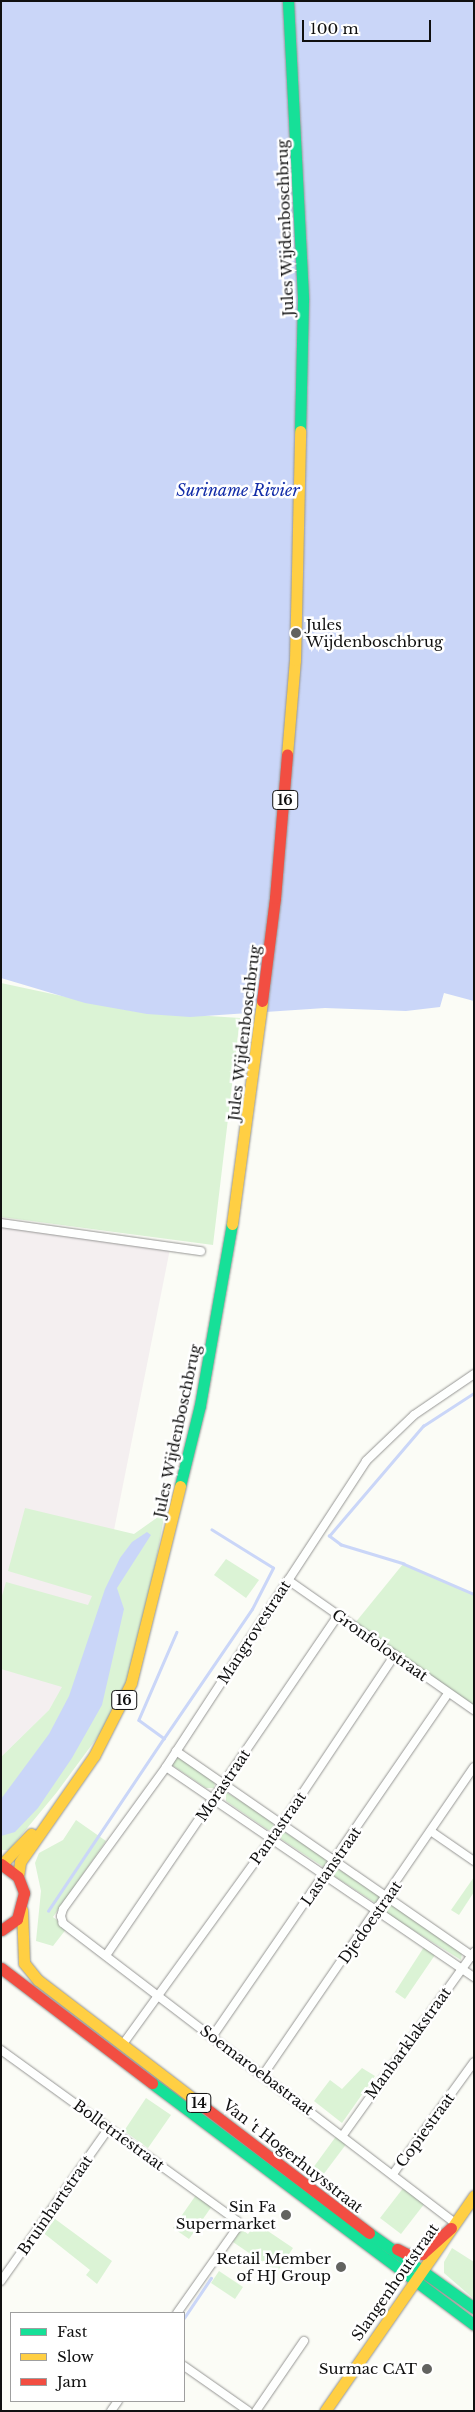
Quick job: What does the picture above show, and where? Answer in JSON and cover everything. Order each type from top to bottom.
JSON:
[{"type":"main road","name":"Jules Wijdenboschbrug","points":[[18,1877],[20,1862],[94,1756],[115,1719],[131,1683],[157,1588],[200,1405],[236,1199],[263,1014],[288,765],[296,651],[304,374],[297,141],[288,1]]},
{"type":"main road","name":"Jules Wijdenboschbrug","points":[[2,1864],[63,1799]]},
{"type":"main road","name":"16","points":[[2,1864],[18,1877]]},
{"type":"main road","name":"Van 't Hogerhuysstraat","points":[[18,1877],[24,1893],[21,1945],[24,1963],[30,1972],[363,2229],[474,2308]]},
{"type":"main road","points":[[1,1930],[17,1919],[22,1910]]},
{"type":"main road","name":"Van 't Hogerhuysstraat","points":[[1,1958],[25,1986]]},
{"type":"main road","name":"Van 't Hogerhuysstraat","points":[[1,1968],[412,2282],[474,2325]]},
{"type":"main road","name":"Slangenhoutstraat","points":[[328,2410],[412,2282],[474,2196]]},
{"type":"main road","points":[[363,2229],[414,2255],[430,2249],[453,2225]]},
{"type":"street","points":[[1,1223],[201,1251]]},
{"type":"street","name":"Mangrovestraat","points":[[61,1916],[63,1909],[166,1767],[366,1461],[414,1415],[474,1374]]},
{"type":"street","name":"Gronfolostraat","points":[[288,1580],[394,1656],[474,1710]]},
{"type":"street","name":"Morastraat","points":[[107,1954],[338,1616]]},
{"type":"street","name":"Pantastraat","points":[[123,2044],[159,1997],[282,1824],[394,1656]]},
{"type":"street","name":"Lastanstraat","points":[[212,2037],[334,1862],[448,1693]]},
{"type":"street","points":[[176,1751],[334,1862],[473,1955]]},
{"type":"street","points":[[166,1767],[474,1977]]},
{"type":"street","name":"Djedoestraat","points":[[263,2075],[470,1779],[474,1767]]},
{"type":"street","points":[[432,1832],[474,1861]]},
{"type":"street","name":"Soemaroebastraat","points":[[61,1916],[63,1923],[107,1954],[159,1997],[343,2135],[453,2225]]},
{"type":"street","name":"Manbarklakstraat","points":[[343,2135],[473,1955]]},
{"type":"street","name":"Bolletriestraat","points":[[1,2050],[237,2221],[237,2228],[179,2312]]},
{"type":"street","name":"Copiestraat","points":[[393,2174],[474,2062]]},
{"type":"street","name":"Bruinhartstraat","points":[[1,2281],[109,2128]]},
{"type":"street","points":[[256,2411],[304,2341]]},
{"type":"street","points":[[185,2367],[248,2411]]},
{"type":"shaded area","points":[[1,1223],[170,1249],[114,1530],[63,1687],[49,1710],[1,1757]]},
{"type":"green space","points":[[1,983],[132,1011],[240,1018],[213,1245],[1,1217]]},
{"type":"green space","points":[[25,1508],[134,1534],[165,1512],[146,1616],[126,1683],[102,1731],[57,1792],[9,1850],[1,1850],[1,1757],[49,1710],[62,1687],[1,1669],[1,1599],[6,1582],[88,1605],[92,1596],[8,1571]]},
{"type":"green space","points":[[226,1559],[259,1580],[246,1598],[214,1575]]},
{"type":"green space","points":[[403,1564],[474,1594],[474,1706],[355,1623]]},
{"type":"green space","points":[[178,1756],[215,1782],[214,1788],[206,1788],[172,1765]]},
{"type":"green space","points":[[226,1792],[273,1821],[274,1829],[268,1830],[226,1801]]},
{"type":"green space","points":[[76,1820],[106,1841],[53,1917],[67,1928],[53,1946],[36,1941],[41,1891],[35,1863],[39,1853],[63,1840]]},
{"type":"green space","points":[[282,1830],[323,1857],[327,1862],[325,1868],[281,1839]]},
{"type":"green space","points":[[337,1868],[380,1897],[377,1904],[334,1876],[332,1871]]},
{"type":"green space","points":[[474,1877],[474,1892],[459,1915],[451,1910]]},
{"type":"green space","points":[[390,1904],[462,1953],[461,1960],[389,1915],[384,1910]]},
{"type":"green space","points":[[424,1947],[435,1955],[405,1999],[395,1992]]},
{"type":"green space","points":[[362,2068],[375,2076],[342,2123],[314,2101],[330,2080],[342,2089]]},
{"type":"green space","points":[[146,2098],[171,2115],[148,2148],[124,2131]]},
{"type":"green space","points":[[337,2135],[347,2143],[320,2179],[310,2172]]},
{"type":"green space","points":[[404,2187],[425,2203],[401,2234],[380,2218]]},
{"type":"green space","points":[[196,2195],[212,2206],[189,2239],[173,2228]]},
{"type":"green space","points":[[51,2216],[112,2261],[97,2284],[86,2275],[90,2270],[41,2231]]},
{"type":"green space","points":[[256,2223],[293,2248],[277,2272],[233,2242],[241,2229],[248,2234]]},
{"type":"green space","points":[[452,2248],[474,2262],[474,2299],[444,2273],[444,2262]]},
{"type":"green space","points":[[219,2271],[243,2287],[235,2299],[211,2283]]},
{"type":"water","name":"Suriname Rivier","points":[[1,1],[474,1],[474,1001],[444,993],[440,1007],[406,1011],[325,1008],[190,1017],[147,1014],[85,1003],[1,978]]},
{"type":"water","points":[[147,1532],[151,1535],[117,1588],[124,1609],[102,1705],[72,1758],[38,1808],[15,1832],[1,1836],[1,1799],[49,1734],[69,1696],[105,1589],[120,1558],[132,1542]]},
{"type":"waterway","points":[[404,1564],[341,1545],[329,1536],[423,1426],[474,1393]]},
{"type":"waterway","points":[[177,1632],[139,1720],[164,1738],[252,1609],[273,1568],[212,1530]]},
{"type":"waterway","points":[[404,1564],[474,1594]]},
{"type":"waterway","points":[[48,1911],[164,1738]]},
{"type":"waterway","points":[[185,2317],[211,2278]]},
{"type":"traffic: fast","points":[[288,1],[303,300],[300,431]]},
{"type":"traffic: fast","points":[[180,1486],[200,1405],[232,1224]]},
{"type":"traffic: fast","points":[[152,2083],[474,2325]]},
{"type":"traffic: fast","points":[[369,2233],[474,2308]]},
{"type":"traffic: slow","points":[[287,755],[295,660],[300,431]]},
{"type":"traffic: slow","points":[[232,1224],[262,1001]]},
{"type":"traffic: slow","points":[[18,1877],[20,1862],[94,1756],[131,1683],[180,1486]]},
{"type":"traffic: slow","points":[[2,1864],[31,1834]]},
{"type":"traffic: slow","points":[[22,1910],[24,1963],[38,1980],[199,2103]]},
{"type":"traffic: slow","points":[[325,2411],[474,2196]]},
{"type":"traffic: jam","points":[[262,1001],[275,898],[287,755]]},
{"type":"traffic: jam","points":[[1,1864],[18,1877],[24,1893],[17,1919],[1,1930]]},
{"type":"traffic: jam","points":[[1,1968],[152,2083]]},
{"type":"traffic: jam","points":[[199,2103],[369,2233]]},
{"type":"traffic: jam","points":[[397,2249],[407,2254],[422,2254],[451,2228]]},
{"type":"place","name":"Jules Wijdenboschbrug","points":[[296,633]]},
{"type":"place","name":"Sin Fa Supermarket","points":[[286,2215]]},
{"type":"place","name":"Retail Member of HJ Group","points":[[341,2267]]},
{"type":"place","name":"Surmac CAT","points":[[427,2369]]}]
